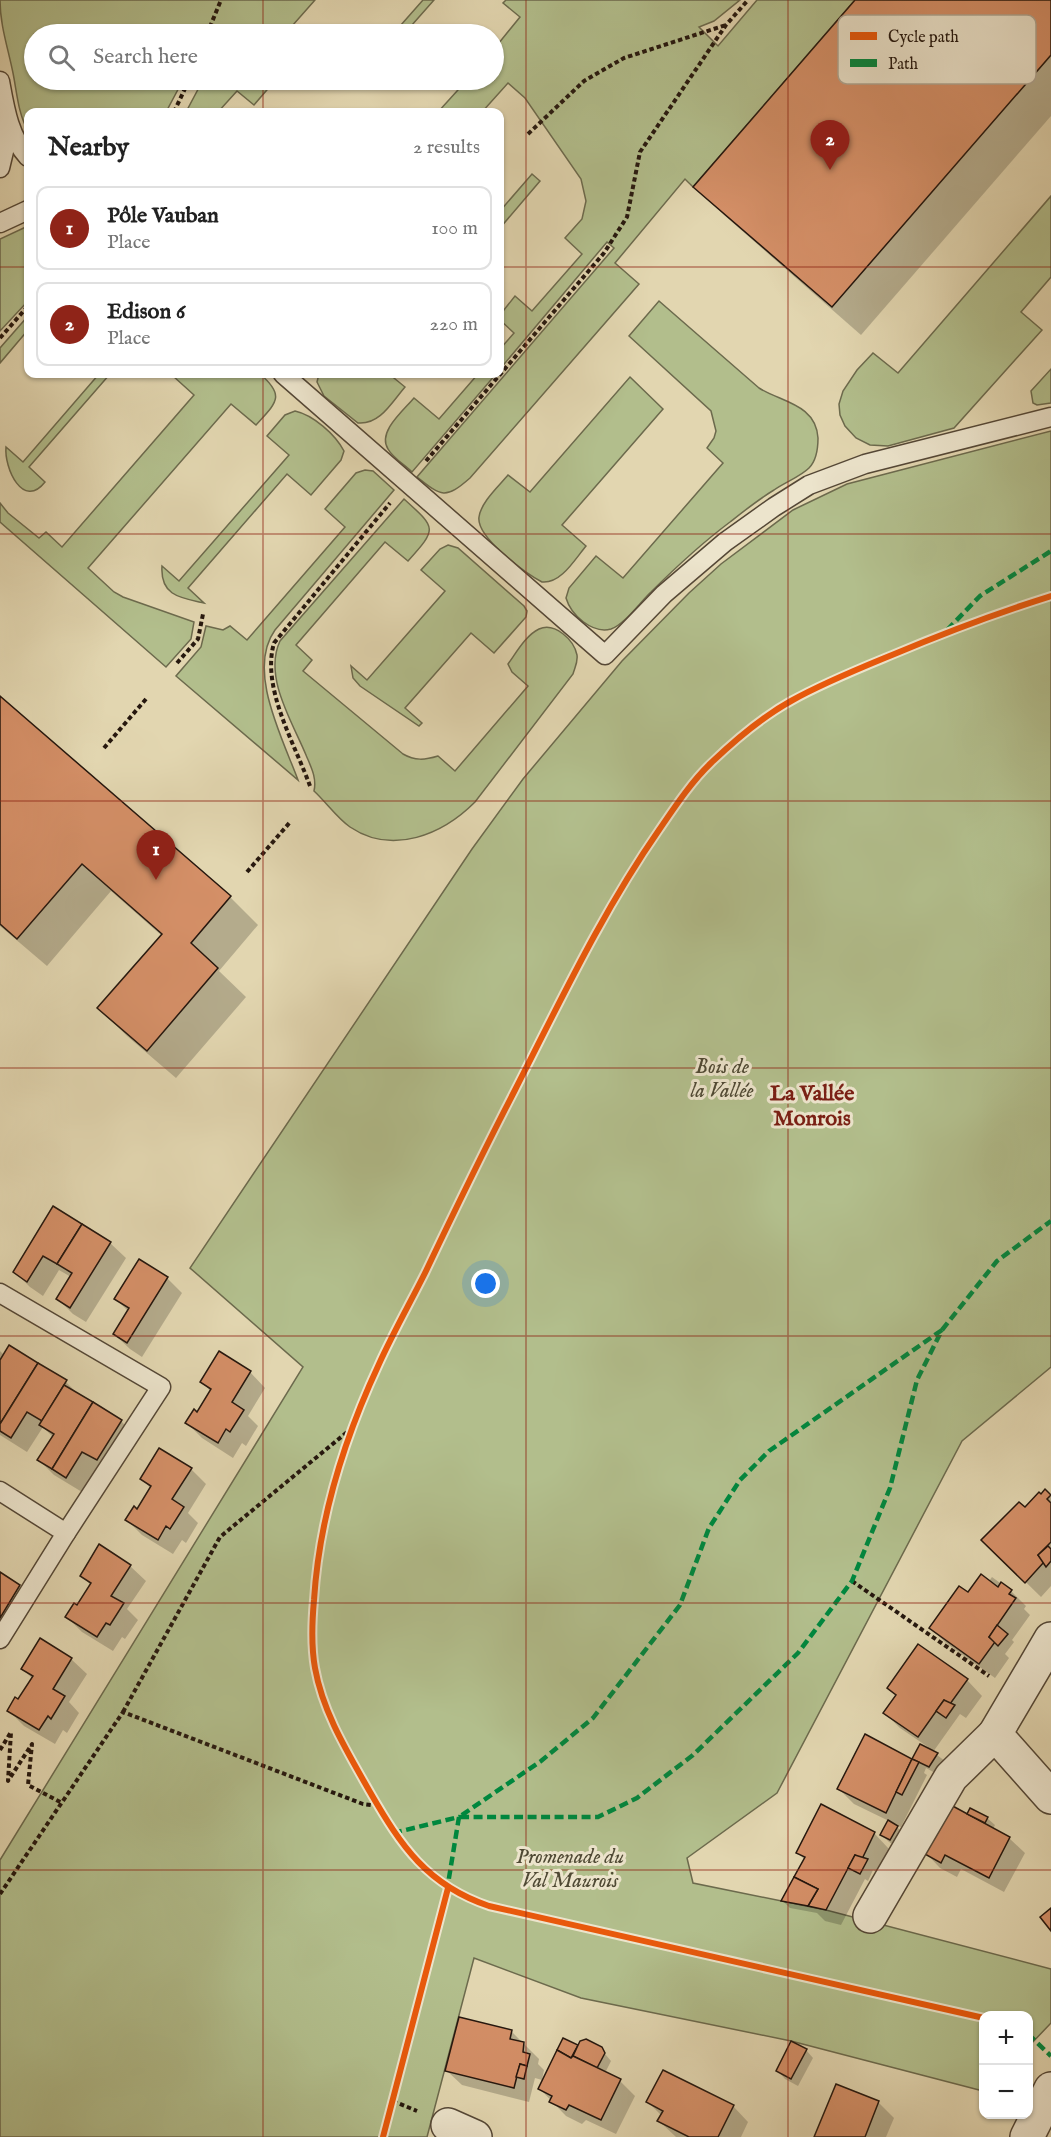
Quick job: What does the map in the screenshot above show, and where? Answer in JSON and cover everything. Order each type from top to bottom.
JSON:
[{"type":"street","points":[[870,1916],[951,1778],[994,1734],[1051,1639]]},
{"type":"street","points":[[994,1734],[1051,1797]]},
{"type":"street","points":[[1026,2137],[1051,2089]]},
{"type":"lane","points":[[0,81],[7,119],[7,139],[0,168]]},
{"type":"lane","points":[[7,119],[24,151]]},
{"type":"lane","points":[[0,223],[24,212]]},
{"type":"lane","points":[[288,378],[605,656],[664,594],[725,542],[809,485],[865,464],[1051,417]]},
{"type":"lane","points":[[0,1293],[161,1387],[0,1639]]},
{"type":"lane","points":[[0,1491],[66,1533]]},
{"type":"path","points":[[211,24],[221,0]]},
{"type":"path","points":[[504,370],[604,253],[627,217],[640,152],[726,25],[748,0]]},
{"type":"path","points":[[528,134],[584,81],[624,58],[726,25]]},
{"type":"path","points":[[176,108],[184,90]]},
{"type":"path","points":[[0,338],[24,311]]},
{"type":"path","points":[[423,465],[497,378]]},
{"type":"path","points":[[310,786],[275,696],[271,675],[271,653],[277,637],[391,502]]},
{"type":"path","points":[[177,663],[198,639],[203,614]]},
{"type":"path","points":[[104,748],[146,699]]},
{"type":"path","points":[[247,872],[291,821]]},
{"type":"path","points":[[0,1894],[123,1712],[220,1537],[352,1428]]},
{"type":"path","points":[[852,1581],[1017,1696]]},
{"type":"path","points":[[123,1712],[363,1804],[378,1806]]},
{"type":"path","points":[[0,1750],[11,1732],[8,1781],[32,1744],[28,1785],[62,1803]]},
{"type":"green space","points":[[0,0],[315,0],[294,24],[24,24],[24,90],[178,90],[168,108],[24,108],[24,122],[18,103]]},
{"type":"green space","points":[[423,0],[434,0],[413,24],[402,24]]},
{"type":"green space","points":[[506,0],[740,0],[714,21],[699,27],[718,46],[757,0],[855,0],[842,15],[838,15],[838,20],[693,187],[685,179],[615,263],[639,284],[470,478],[455,490],[443,493],[417,477],[614,248],[607,242],[504,364],[504,344],[514,333],[504,324],[504,310],[515,296],[532,311],[582,254],[565,238],[582,219],[586,201],[581,179],[525,98],[508,83],[504,87],[504,37],[520,17],[503,3]]},
{"type":"green space","points":[[198,90],[267,90],[254,105],[237,91],[222,108],[188,108]]},
{"type":"green space","points":[[458,90],[502,90],[486,108],[442,108]]},
{"type":"green space","points":[[532,174],[540,181],[504,223],[504,206]]},
{"type":"green space","points":[[1051,196],[1051,277],[1021,312],[1042,330],[954,428],[888,446],[870,445],[856,438],[845,426],[840,415],[839,404],[843,391],[857,370],[873,353],[898,373]]},
{"type":"green space","points":[[24,228],[24,305],[0,331],[0,239]]},
{"type":"green space","points":[[659,301],[759,388],[804,411],[816,427],[817,450],[809,468],[757,501],[709,538],[670,573],[621,623],[611,629],[597,629],[583,622],[572,611],[566,598],[569,588],[596,556],[623,578],[723,463],[707,448],[716,431],[711,411],[629,336]]},
{"type":"green space","points":[[24,321],[24,335],[0,363],[0,348]]},
{"type":"green space","points":[[1051,369],[1051,403],[1037,405],[1033,403],[1031,391]]},
{"type":"green space","points":[[630,377],[663,409],[562,525],[586,546],[561,575],[549,582],[542,582],[514,563],[493,544],[480,525],[480,511],[508,475],[530,492]]},
{"type":"green space","points":[[96,378],[107,378],[29,467],[45,482],[37,489],[29,491],[22,489],[16,483],[8,465],[6,447],[23,462]]},
{"type":"green space","points":[[175,378],[264,378],[273,388],[275,400],[269,411],[256,425],[231,404],[88,568],[114,592],[123,597],[194,622],[191,639],[166,667],[0,522],[0,503],[8,513],[39,538],[46,532],[62,547],[194,395]]},
{"type":"green space","points":[[318,378],[394,378],[405,387],[379,416],[366,423],[358,423],[324,396],[317,382]]},
{"type":"green space","points":[[475,378],[493,378],[412,472],[388,449],[386,436],[389,429],[414,398],[439,419]]},
{"type":"green space","points":[[295,411],[316,421],[329,432],[344,451],[341,460],[311,495],[287,474],[188,588],[204,603],[180,597],[168,590],[162,576],[162,566],[179,581],[289,455],[267,436],[285,415]]},
{"type":"green space","name":"Bois de la Vallée","points":[[1051,431],[1051,1367],[962,1441],[777,1793],[687,1858],[693,1883],[826,1910],[1051,1969],[1051,2023],[1033,2042],[1033,2011],[979,2011],[979,2090],[791,2041],[581,1998],[474,1958],[427,2137],[0,2137],[0,1860],[303,1367],[190,1268],[472,849],[523,779],[622,661],[689,593],[721,564],[793,510],[847,484]]},
{"type":"green space","points":[[365,470],[373,471],[394,490],[275,630],[267,646],[264,665],[270,705],[298,780],[176,676],[201,647],[206,626],[223,630],[230,626],[247,640],[345,527],[325,509],[356,473]]},
{"type":"green space","points":[[404,499],[427,523],[429,528],[425,541],[408,561],[385,542],[296,645],[312,660],[303,671],[403,754],[420,759],[438,756],[455,771],[528,686],[512,672],[508,664],[530,635],[545,627],[557,630],[572,644],[577,660],[573,674],[475,802],[433,832],[400,840],[383,840],[366,836],[350,827],[314,791],[312,768],[282,700],[275,670],[280,641]]},
{"type":"green space","points":[[448,545],[458,548],[527,611],[526,617],[494,653],[471,633],[405,708],[422,723],[419,726],[360,686],[353,678],[351,666],[367,680],[445,591],[421,570],[440,549]]},
{"type":"building","points":[[855,0],[1051,0],[1051,55],[1036,72],[1036,15],[842,15]]},
{"type":"building","points":[[838,20],[838,84],[1026,84],[832,307],[693,187]]},
{"type":"building","points":[[0,696],[231,896],[191,943],[218,968],[147,1051],[97,1008],[162,934],[82,864],[17,939],[0,924]]},
{"type":"building","points":[[53,1206],[82,1224],[57,1264],[43,1256],[27,1282],[13,1272]]},
{"type":"building","points":[[82,1224],[111,1242],[70,1308],[56,1299],[72,1273],[57,1264]]},
{"type":"building","points":[[139,1259],[168,1277],[127,1343],[113,1334],[129,1308],[114,1299]]},
{"type":"building","points":[[9,1345],[38,1363],[0,1424],[0,1360]]},
{"type":"building","points":[[219,1351],[251,1371],[232,1402],[244,1410],[230,1432],[226,1429],[218,1443],[185,1423],[194,1409],[197,1412],[211,1389],[200,1382]]},
{"type":"building","points":[[38,1363],[67,1380],[42,1421],[27,1412],[11,1438],[0,1431],[0,1424]]},
{"type":"building","points":[[64,1385],[93,1402],[52,1469],[37,1460],[54,1434],[39,1425]]},
{"type":"building","points":[[93,1402],[122,1420],[97,1460],[82,1452],[66,1478],[52,1469]]},
{"type":"building","points":[[159,1448],[192,1468],[172,1499],[184,1507],[170,1529],[166,1526],[158,1540],[125,1520],[134,1506],[137,1509],[151,1486],[140,1479]]},
{"type":"building","points":[[1045,1489],[1051,1495],[1047,1499],[1051,1503],[1051,1542],[1038,1555],[1044,1562],[1025,1583],[981,1540],[1019,1502],[1025,1507]]},
{"type":"building","points":[[99,1544],[131,1565],[111,1596],[124,1603],[110,1625],[106,1623],[97,1637],[65,1617],[74,1603],[77,1605],[91,1583],[80,1576]]},
{"type":"building","points":[[1048,1546],[1051,1549],[1051,1561],[1046,1567],[1038,1555]]},
{"type":"building","points":[[0,1572],[20,1585],[0,1618]]},
{"type":"building","points":[[981,1574],[998,1587],[1001,1582],[1012,1590],[1009,1594],[1016,1598],[989,1637],[995,1642],[979,1664],[929,1628],[959,1586],[968,1592]]},
{"type":"building","points":[[997,1625],[1008,1634],[998,1646],[989,1637]]},
{"type":"building","points":[[40,1638],[72,1658],[53,1689],[65,1696],[51,1719],[48,1716],[39,1730],[7,1711],[15,1697],[18,1699],[33,1676],[21,1669]]},
{"type":"building","points":[[918,1644],[968,1679],[950,1704],[944,1700],[918,1737],[883,1713],[896,1695],[887,1688]]},
{"type":"building","points":[[944,1700],[955,1705],[946,1718],[936,1711]]},
{"type":"building","points":[[865,1734],[912,1759],[886,1813],[837,1789]]},
{"type":"building","points":[[920,1744],[938,1753],[929,1767],[912,1759]]},
{"type":"building","points":[[912,1759],[919,1762],[902,1795],[896,1792]]},
{"type":"building","points":[[821,1804],[875,1832],[862,1859],[855,1855],[826,1910],[808,1906],[818,1889],[794,1877],[805,1857],[796,1853]]},
{"type":"building","points":[[949,1804],[1010,1837],[989,1878],[945,1855],[941,1863],[923,1853]]},
{"type":"building","points":[[970,1808],[988,1817],[985,1823],[967,1814]]},
{"type":"building","points":[[888,1820],[898,1826],[890,1840],[880,1835]]},
{"type":"building","points":[[855,1855],[868,1859],[860,1874],[848,1868]]},
{"type":"building","points":[[794,1877],[818,1889],[808,1906],[781,1901]]},
{"type":"building","points":[[1051,1908],[1051,1931],[1040,1917]]},
{"type":"building","points":[[459,2017],[512,2030],[510,2039],[524,2042],[523,2052],[530,2054],[527,2066],[520,2064],[514,2088],[445,2071]]},
{"type":"building","points":[[563,2038],[578,2045],[571,2058],[557,2050]]},
{"type":"building","points":[[586,2039],[602,2047],[605,2053],[597,2068],[573,2056],[580,2041]]},
{"type":"building","points":[[791,2041],[807,2049],[791,2079],[776,2071]]},
{"type":"building","points":[[557,2050],[621,2079],[601,2120],[569,2105],[566,2110],[549,2102],[552,2096],[538,2089]]},
{"type":"building","points":[[520,2064],[527,2066],[524,2079],[516,2077]]},
{"type":"building","points":[[663,2070],[734,2105],[718,2137],[689,2137],[657,2121],[663,2111],[646,2102]]},
{"type":"building","points":[[836,2084],[879,2101],[865,2137],[814,2137]]},
{"type":"marked path","points":[[947,630],[980,596],[1051,551]]},
{"type":"marked path","points":[[942,1330],[769,1451],[740,1480],[709,1528],[680,1605],[593,1718],[541,1761],[459,1817],[598,1817],[637,1798],[693,1755],[798,1653],[852,1581],[890,1488],[917,1380],[942,1330],[997,1261],[1051,1221]]},
{"type":"marked path","points":[[393,1833],[459,1817],[447,1890]]},
{"type":"marked path","points":[[1033,2039],[1051,2056]]},
{"type":"cycle path","points":[[979,2017],[489,1906],[449,1887],[418,1861],[393,1830],[337,1732],[324,1701],[315,1668],[312,1643],[313,1617],[321,1540],[328,1509],[355,1420],[379,1364],[582,958],[638,861],[677,804],[704,770],[730,746],[780,707],[841,676],[931,639],[1051,596]]},
{"type":"cycle path","points":[[383,2137],[448,1888]]},
{"type":"place","name":"Edison 6","points":[[830,170]]},
{"type":"place","name":"Pôle Vauban","points":[[156,880]]},
{"type":"district","name":"La Vallée Monrois","points":[[812,1104]]},
{"type":"park label","name":"Promenade du Val Maurois","points":[[570,1868]]}]
